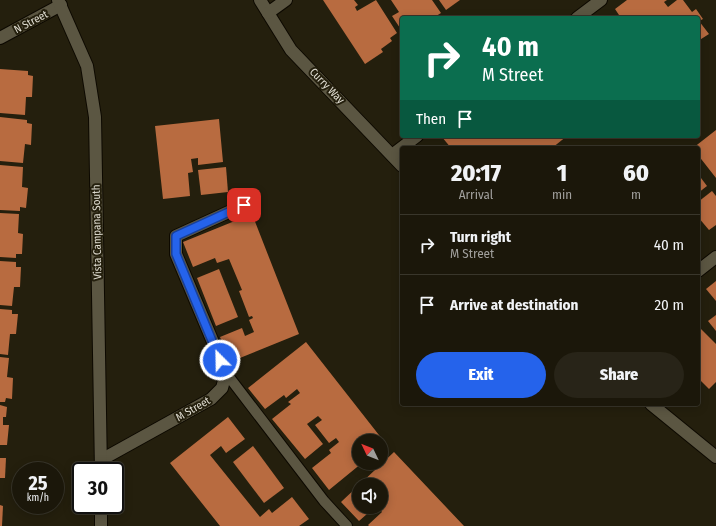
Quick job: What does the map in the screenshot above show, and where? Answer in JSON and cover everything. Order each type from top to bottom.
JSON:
[{"type":"street","name":"Curry Way","points":[[260,0],[291,50],[400,164]]},
{"type":"street","points":[[268,13],[286,0]]},
{"type":"street","points":[[580,16],[601,0]]},
{"type":"street","name":"N Street","points":[[0,38],[60,3]]},
{"type":"street","name":"Vista Campana South","points":[[60,3],[87,66],[95,117],[101,462]]},
{"type":"street","points":[[404,146],[414,138]]},
{"type":"street","points":[[392,155],[400,149]]},
{"type":"street","points":[[226,373],[176,254],[176,236],[244,205]]},
{"type":"street","points":[[700,269],[716,257]]},
{"type":"street","name":"M Street","points":[[108,462],[211,400],[222,388],[226,373]]},
{"type":"street","points":[[653,406],[716,457]]},
{"type":"street","points":[[101,514],[101,526]]},
{"type":"lane","points":[[226,373],[324,501],[347,526]]},
{"type":"building","points":[[323,0],[354,0],[358,5],[355,7],[357,11],[376,0],[397,33],[390,38],[392,41],[381,49],[383,52],[365,64]]},
{"type":"building","points":[[391,0],[432,0],[441,13],[436,16],[400,16],[400,28],[392,16],[399,12]]},
{"type":"building","points":[[439,0],[460,0],[446,10]]},
{"type":"building","points":[[627,0],[667,0],[664,2],[668,7],[677,0],[683,0],[692,12],[696,9],[703,19],[700,20],[700,16],[620,16],[615,9]]},
{"type":"building","points":[[700,22],[709,34],[700,40]]},
{"type":"building","points":[[0,69],[28,71],[28,75],[33,76],[32,97],[26,97],[25,115],[0,113]]},
{"type":"building","points":[[0,117],[27,120],[27,123],[32,124],[31,145],[25,144],[23,163],[0,161]]},
{"type":"building","points":[[219,119],[223,162],[198,165],[198,158],[191,159],[193,172],[188,173],[190,196],[163,199],[155,126]]},
{"type":"building","points":[[716,130],[716,178],[700,158],[700,146],[696,146]]},
{"type":"building","points":[[443,138],[564,138],[554,146],[449,146]]},
{"type":"building","points":[[0,165],[23,167],[22,187],[28,188],[26,208],[20,207],[20,211],[0,210]]},
{"type":"building","points":[[226,167],[228,192],[201,195],[198,170]]},
{"type":"building","points":[[700,177],[707,186],[700,191]]},
{"type":"building","points":[[712,191],[716,196],[716,225],[709,230],[700,219],[700,200]]},
{"type":"building","points":[[0,213],[19,214],[18,233],[23,234],[22,254],[16,254],[16,258],[0,257]]},
{"type":"building","points":[[252,214],[299,334],[230,362],[220,337],[242,328],[245,336],[254,332],[249,320],[253,318],[252,316],[249,317],[239,291],[242,290],[229,259],[217,263],[215,258],[193,267],[183,242]]},
{"type":"building","points":[[0,261],[16,262],[16,267],[21,267],[20,287],[14,287],[12,306],[0,305]]},
{"type":"building","points":[[219,269],[238,317],[216,326],[197,278]]},
{"type":"building","points":[[716,281],[716,301],[706,289]]},
{"type":"building","points":[[0,309],[12,310],[12,314],[18,314],[16,334],[10,334],[8,355],[0,354]]},
{"type":"building","points":[[716,315],[716,331],[708,321]]},
{"type":"building","points":[[700,328],[716,344],[716,382],[709,389],[700,380]]},
{"type":"building","points":[[306,342],[378,434],[352,434],[352,470],[353,470],[329,490],[312,468],[331,453],[329,450],[339,442],[336,438],[329,443],[315,425],[322,420],[318,416],[307,424],[323,444],[305,459],[272,419],[291,404],[288,402],[300,393],[297,389],[286,398],[284,395],[265,409],[248,388]]},
{"type":"building","points":[[0,357],[9,358],[7,377],[13,378],[12,399],[6,398],[5,402],[0,402]]},
{"type":"building","points":[[0,405],[7,407],[6,417],[3,417],[3,425],[9,425],[7,445],[0,445]]},
{"type":"building","points":[[228,417],[245,439],[226,453],[221,446],[210,455],[260,517],[269,509],[272,513],[292,497],[309,519],[299,526],[220,526],[170,463]]},
{"type":"building","points":[[253,446],[284,488],[264,503],[233,462]]},
{"type":"building","points":[[394,452],[464,526],[369,526],[368,525],[380,514],[388,514],[388,478],[366,478],[375,470],[388,470],[388,458]]},
{"type":"building","points":[[0,458],[6,458],[5,478],[0,478]]},
{"type":"building","points":[[352,492],[352,514],[341,502]]},
{"type":"building","points":[[0,505],[3,506],[2,526],[0,526]]},
{"type":"building","points":[[352,514],[367,514],[359,521]]},
{"type":"route","points":[[220,360],[176,254],[176,236],[244,205]]}]
